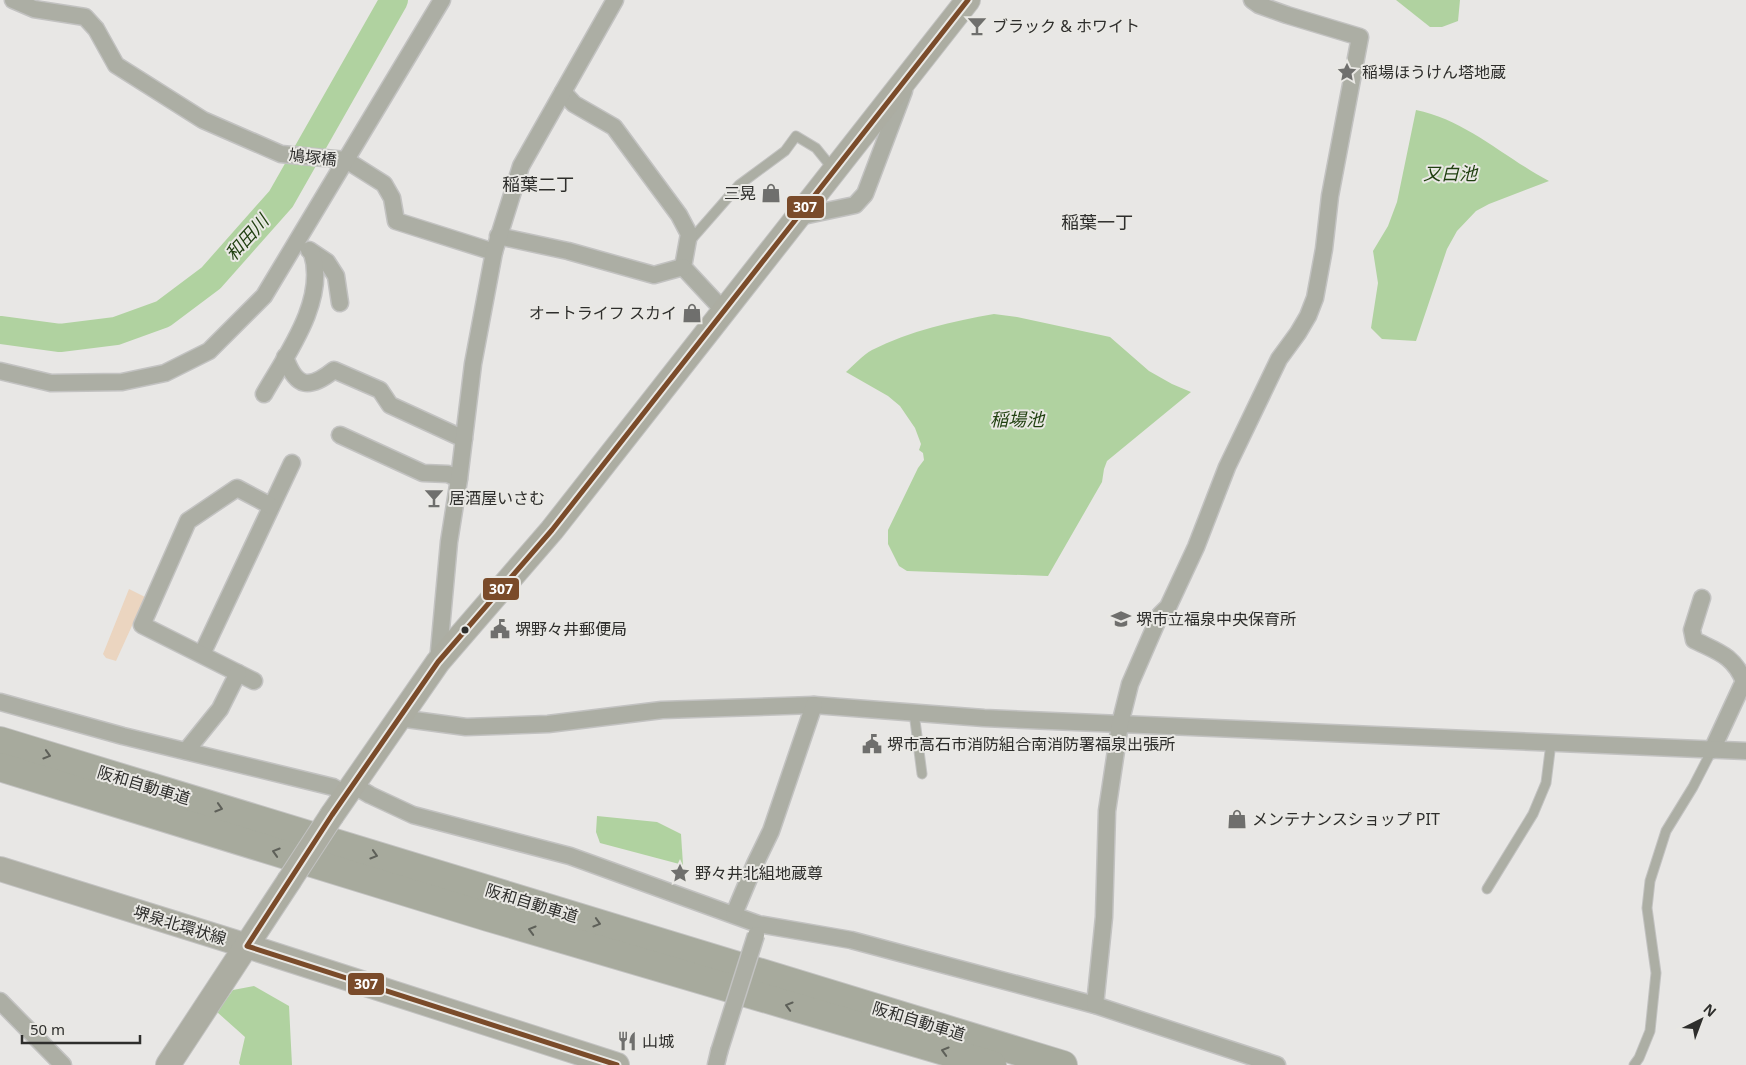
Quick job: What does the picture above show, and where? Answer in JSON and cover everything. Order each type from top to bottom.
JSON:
[{"type":"highway","name":"阪和自動車道","points":[[0,741],[1063,1065]]},
{"type":"highway","name":"阪和自動車道","points":[[0,767],[498,920],[992,1065]]},
{"type":"main road","points":[[168,1065],[332,815],[438,662],[552,530],[968,0]]},
{"type":"main road","name":"堺泉北環状線","points":[[0,869],[247,946],[584,1060],[617,1065]]},
{"type":"street","name":"鳩塚橋","points":[[13,0],[34,8],[85,17],[96,29],[116,65],[203,120],[281,154],[346,160]]},
{"type":"street","points":[[0,371],[51,383],[122,382],[165,373],[209,351],[264,296],[442,0]]},
{"type":"street","points":[[438,662],[449,542],[473,364],[498,236],[521,166],[615,0]]},
{"type":"street","points":[[1095,1005],[1104,917],[1107,811],[1120,724],[1130,684],[1160,615],[1168,607],[1196,547],[1227,467],[1279,359],[1308,316],[1314,298],[1324,248],[1330,196],[1360,37],[1287,15],[1259,5],[1252,0]]},
{"type":"street","points":[[798,217],[855,205],[865,194],[910,75]]},
{"type":"street","points":[[563,92],[574,104],[614,127],[679,215],[689,234],[683,268]]},
{"type":"street","points":[[346,160],[384,184],[392,198],[396,221],[494,252]]},
{"type":"street","points":[[498,236],[568,251],[654,276],[683,268]]},
{"type":"street","points":[[297,241],[327,262],[336,276],[340,302]]},
{"type":"street","points":[[264,394],[304,323],[316,277],[312,253]]},
{"type":"street","points":[[683,268],[724,311]]},
{"type":"street","points":[[285,357],[292,375],[299,380],[311,384],[321,381],[334,370],[380,390],[390,405],[464,439]]},
{"type":"street","points":[[340,435],[423,473],[448,474],[459,479]]},
{"type":"street","points":[[202,654],[292,464]]},
{"type":"street","points":[[254,681],[142,626],[188,521],[237,488],[271,506]]},
{"type":"street","points":[[1702,598],[1692,630],[1694,640],[1730,659],[1739,668],[1744,681],[1712,750]]},
{"type":"street","points":[[186,752],[220,709],[238,673]]},
{"type":"street","points":[[0,702],[186,752],[370,795],[413,815],[570,856],[734,914],[757,930],[851,940],[1095,1005],[1277,1065]]},
{"type":"street","points":[[398,718],[466,727],[548,724],[662,710],[814,705],[984,718],[1746,751]]},
{"type":"street","points":[[734,914],[771,831],[814,705]]},
{"type":"street","points":[[717,1058],[757,930]]},
{"type":"street","points":[[0,1001],[63,1065]]},
{"type":"lane","points":[[687,244],[739,185],[785,151],[796,136],[816,148],[834,171]]},
{"type":"lane","points":[[914,713],[922,774]]},
{"type":"lane","points":[[1487,889],[1533,814],[1546,783],[1551,743]]},
{"type":"lane","points":[[1634,1065],[1639,1058],[1650,1031],[1656,973],[1647,908],[1650,881],[1666,830],[1693,787],[1712,750]]},
{"type":"shaded area","points":[[129,589],[145,597],[116,661],[106,658],[103,654]]},
{"type":"water","points":[[1396,0],[1460,0],[1458,21],[1442,27],[1430,27]]},
{"type":"water","name":"又白池","points":[[1416,110],[1452,122],[1549,181],[1489,204],[1476,211],[1457,231],[1447,249],[1416,341],[1382,339],[1371,328],[1378,283],[1373,251],[1388,226],[1397,202]]},
{"type":"water","name":"稲場池","points":[[994,314],[1017,317],[1110,337],[1149,371],[1191,392],[1107,461],[1102,482],[1048,576],[907,571],[899,566],[888,544],[888,530],[918,468],[924,460],[923,453],[919,450],[921,444],[915,428],[900,406],[888,396],[846,372],[872,350],[901,337],[947,323]]},
{"type":"water","points":[[597,816],[657,822],[681,834],[683,865],[600,843],[596,832]]},
{"type":"water","points":[[254,986],[289,1006],[292,1065],[240,1065],[239,1063],[245,1037],[217,1012],[233,990]]},
{"type":"waterway","name":"和田川","points":[[0,330],[60,338],[116,331],[163,314],[211,278],[281,199],[394,0]]},
{"type":"transit line","name":"307","points":[[617,1065],[247,946],[332,815],[438,662],[552,530],[968,0]]},
{"type":"place","name":"ブラック & ホワイト","points":[[977,26]]},
{"type":"place","name":"稲場ほうけん塔地蔵","points":[[1347,72]]},
{"type":"place","name":"三晃","points":[[771,193]]},
{"type":"place","name":"オートライフ スカイ","points":[[692,313]]},
{"type":"place","name":"居酒屋いさむ","points":[[434,498]]},
{"type":"place","name":"堺市立福泉中央保育所","points":[[1121,619]]},
{"type":"place","name":"堺野々井郵便局","points":[[500,629]]},
{"type":"place","name":"堺市高石市消防組合南消防署福泉出張所","points":[[872,744]]},
{"type":"place","name":"メンテナンスショップ PIT","points":[[1237,819]]},
{"type":"place","name":"野々井北組地蔵尊","points":[[680,873]]},
{"type":"place","name":"山城","points":[[627,1041]]},
{"type":"district","name":"稲葉二丁","points":[[538,185]]},
{"type":"district","name":"稲葉一丁","points":[[1097,223]]}]
